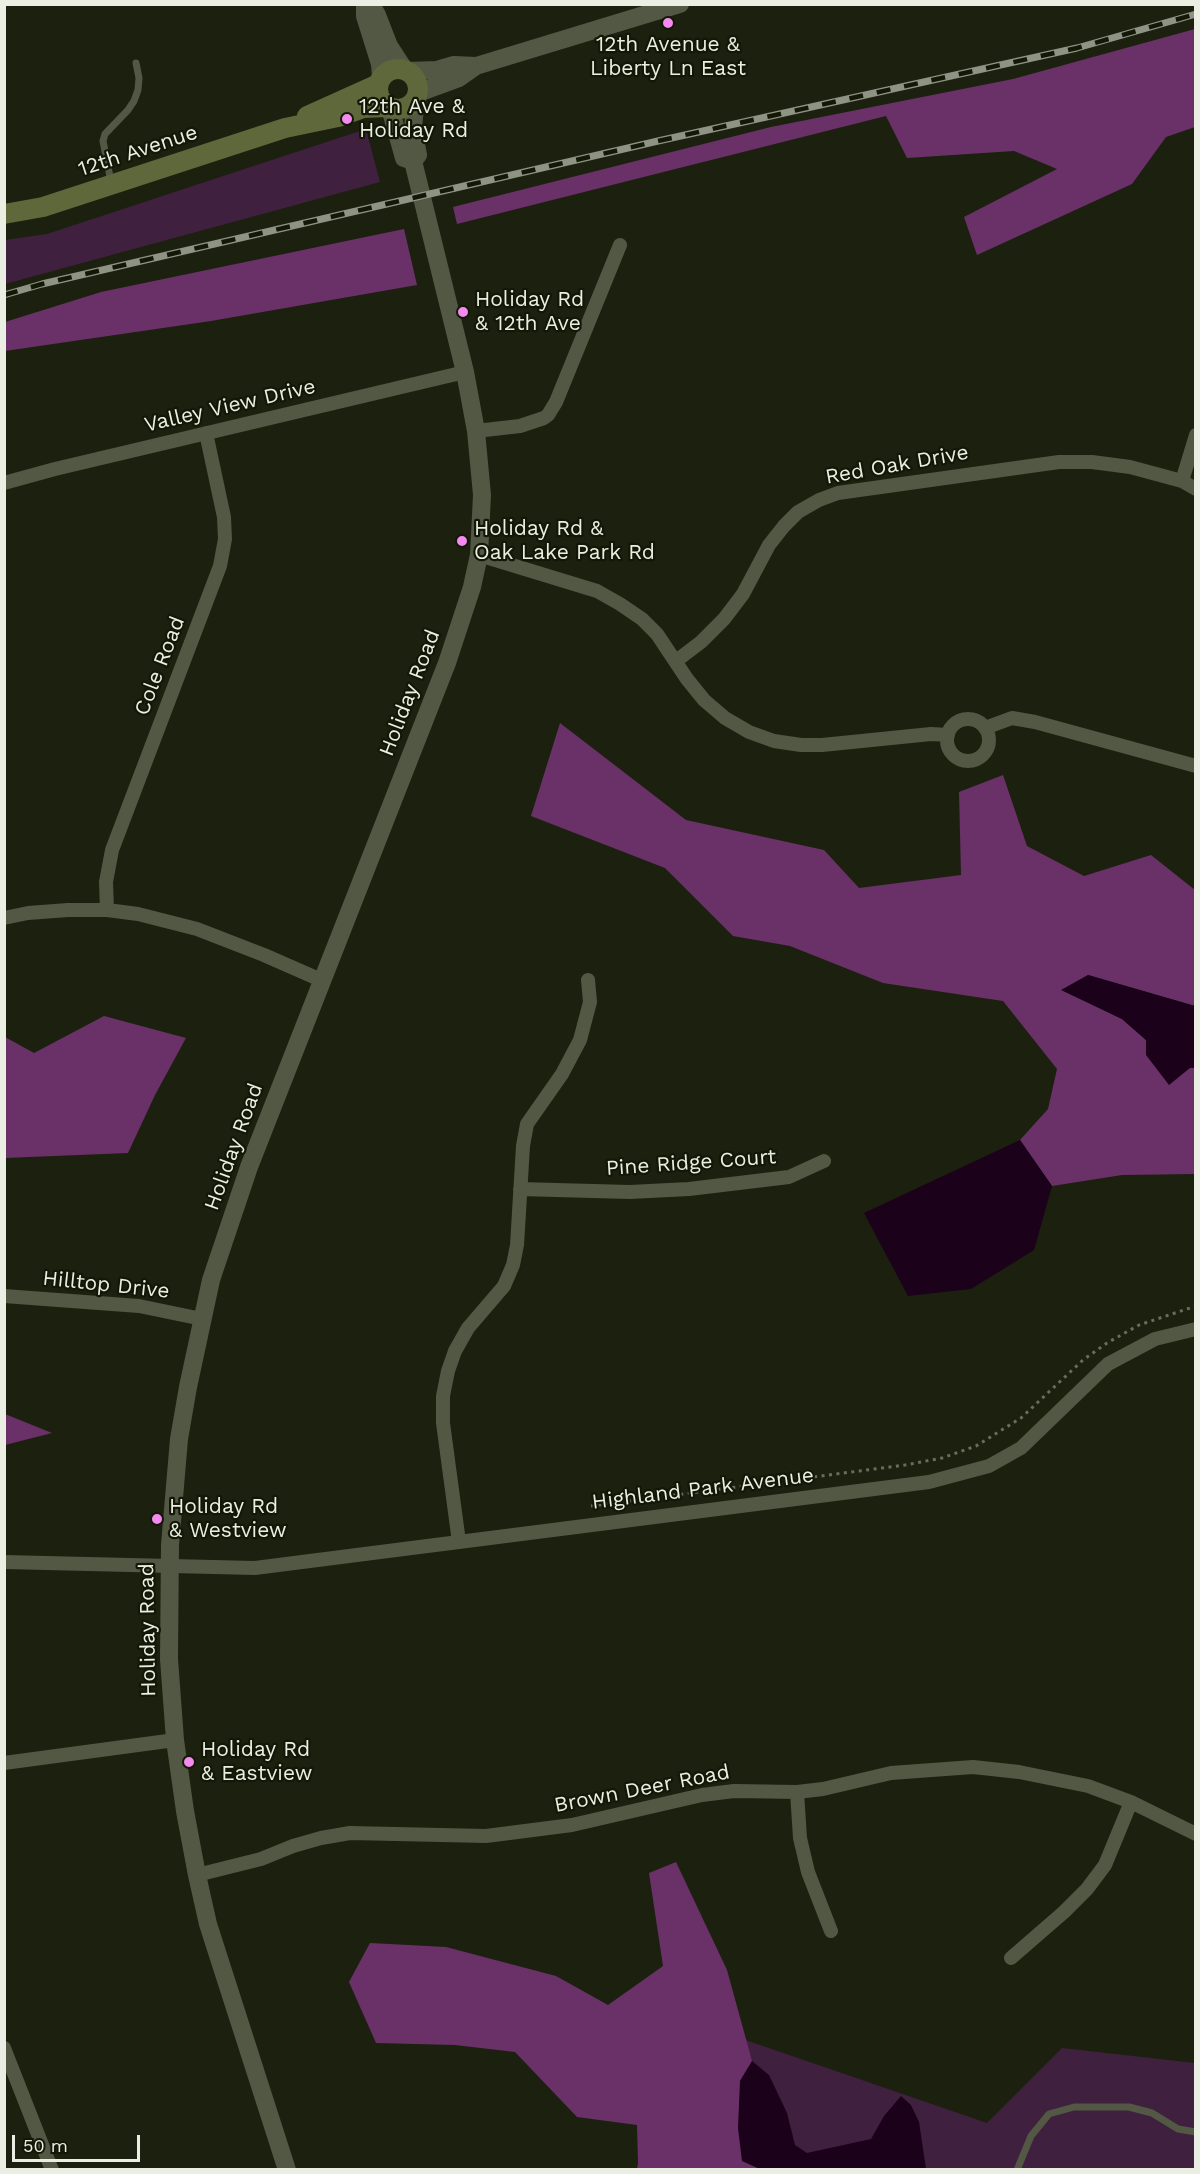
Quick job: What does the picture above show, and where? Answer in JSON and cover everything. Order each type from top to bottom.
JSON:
[{"type":"main road","points":[[391,70],[405,70],[416,80],[417,95],[412,104],[397,110],[388,107],[379,97],[379,81],[391,70]]},
{"type":"main road","name":"12th Avenue","points":[[285,128],[329,105],[361,93],[379,81]]},
{"type":"main road","name":"12th Avenue","points":[[4,214],[43,207],[285,128],[338,117],[363,108],[388,107]]},
{"type":"street","points":[[365,4],[365,16],[376,50],[379,81]]},
{"type":"street","points":[[371,4],[389,46],[405,70],[437,70],[454,65],[476,66]]},
{"type":"street","points":[[417,95],[459,78],[476,66],[680,4]]},
{"type":"street","name":"Holiday Road","points":[[413,161],[418,155],[413,128],[417,95]]},
{"type":"street","name":"Holiday Road","points":[[388,107],[404,158],[413,161]]},
{"type":"street","name":"Holiday Road","points":[[287,2169],[211,1934],[196,1875],[184,1811],[175,1740],[169,1659],[169,1565],[179,1439],[211,1280],[249,1167],[447,663],[472,587],[479,555],[482,495],[476,431],[465,372],[413,161]]},
{"type":"street","points":[[476,431],[520,426],[544,418],[548,414],[556,402],[620,245]]},
{"type":"street","name":"Valley View Drive","points":[[4,483],[465,372]]},
{"type":"street","name":"Cole Road","points":[[106,910],[106,882],[112,850],[220,566],[225,539],[224,517],[206,433]]},
{"type":"street","points":[[1182,481],[1196,435]]},
{"type":"street","name":"Red Oak Drive","points":[[676,661],[701,642],[724,619],[743,594],[769,545],[784,526],[798,512],[819,500],[838,493],[1059,462],[1092,462],[1130,467],[1182,481],[1196,489]]},
{"type":"street","points":[[479,555],[597,591],[620,604],[642,619],[657,634],[687,680],[704,700],[725,718],[749,732],[774,741],[801,746],[822,746],[931,734],[948,735]]},
{"type":"street","points":[[985,728],[1012,718],[1035,722],[1196,766]]},
{"type":"street","points":[[965,720],[978,722],[985,728],[989,738],[986,750],[976,759],[970,761],[957,758],[952,753],[948,735],[953,726],[965,720]]},
{"type":"street","points":[[4,918],[28,913],[68,910],[106,910],[157,918],[196,929],[321,980]]},
{"type":"street","points":[[459,1542],[443,1423],[443,1396],[448,1371],[455,1351],[468,1328],[504,1286],[513,1265],[517,1245],[523,1146],[527,1124],[562,1074],[580,1040],[590,1002],[588,980]]},
{"type":"street","name":"Pine Ridge Court","points":[[520,1189],[630,1192],[689,1189],[789,1177],[824,1161]]},
{"type":"street","name":"Hilltop Drive","points":[[4,1296],[140,1306],[202,1319]]},
{"type":"street","name":"Highland Park Avenue","points":[[4,1562],[255,1568],[929,1482],[989,1466],[1021,1448],[1108,1364],[1155,1339],[1196,1329]]},
{"type":"street","points":[[4,1763],[175,1740]]},
{"type":"street","name":"Brown Deer Road","points":[[196,1875],[261,1859],[321,1838],[350,1833],[486,1836],[572,1825],[702,1795],[734,1791],[797,1792],[824,1789],[891,1773],[973,1767],[1019,1772],[1088,1786],[1131,1802],[1196,1834]]},
{"type":"street","points":[[797,1792],[800,1838],[808,1872],[831,1931]]},
{"type":"street","points":[[1011,1958],[1087,1889],[1105,1865],[1131,1802]]},
{"type":"street","points":[[4,2048],[51,2169]]},
{"type":"lane","points":[[112,184],[103,141],[105,134],[134,101],[139,78],[136,63]]},
{"type":"lane","points":[[1017,2169],[1031,2136],[1049,2114],[1074,2107],[1130,2107],[1152,2113],[1178,2128],[1196,2132]]},
{"type":"path","points":[[591,1506],[905,1465],[942,1458],[976,1446],[1021,1418],[1083,1360],[1107,1343],[1139,1325],[1196,1306]]},
{"type":"shaded area","points":[[1195,29],[1195,127],[1166,137],[1132,184],[977,255],[964,217],[1057,169],[1014,151],[907,158],[886,116],[457,224],[453,207],[771,127],[1013,79]]},
{"type":"shaded area","points":[[366,129],[380,182],[5,284],[5,240],[47,234]]},
{"type":"shaded area","points":[[404,229],[417,285],[211,321],[5,351],[5,322],[101,292]]},
{"type":"shaded area","points":[[560,723],[686,820],[824,850],[859,888],[961,875],[959,792],[1003,775],[1027,846],[1084,876],[1151,855],[1195,890],[1195,1006],[1088,975],[1062,990],[1122,1019],[1146,1040],[1190,1068],[1195,1068],[1195,1174],[1122,1175],[1052,1186],[1020,1140],[1048,1109],[1057,1069],[1003,1001],[883,983],[790,946],[733,936],[665,868],[531,816]]},
{"type":"shaded area","points":[[1088,975],[1195,1006],[1195,1068],[1190,1068],[1169,1085],[1146,1055],[1146,1040],[1122,1019],[1061,990]]},
{"type":"shaded area","points":[[104,1016],[186,1038],[155,1095],[128,1153],[5,1158],[5,1037],[34,1053]]},
{"type":"shaded area","points":[[1020,1140],[1052,1186],[1034,1250],[971,1289],[908,1296],[864,1213]]},
{"type":"shaded area","points":[[5,1414],[52,1433],[5,1445]]},
{"type":"shaded area","points":[[676,1862],[727,1970],[752,2061],[740,2081],[742,2160],[762,2169],[637,2169],[637,2125],[577,2117],[515,2052],[455,2045],[376,2043],[349,1982],[370,1943],[446,1947],[556,1976],[608,2005],[663,1966],[649,1873]]},
{"type":"shaded area","points":[[699,2024],[987,2123],[1062,2048],[1195,2063],[1195,2169],[719,2169]]},
{"type":"shaded area","points":[[752,2061],[769,2075],[787,2113],[795,2145],[807,2153],[871,2139],[884,2116],[901,2096],[911,2105],[919,2122],[926,2169],[762,2170],[742,2161],[738,2128],[740,2081]]},
{"type":"railway","points":[[4,295],[42,284],[658,141],[1077,48],[1196,14]]},
{"type":"place","name":"12th Avenue & Liberty Ln East","points":[[668,23]]},
{"type":"place","name":"12th Ave & Holiday Rd","points":[[347,119]]},
{"type":"place","name":"Holiday Rd & 12th Ave","points":[[463,312]]},
{"type":"place","name":"Holiday Rd & Oak Lake Park Rd","points":[[462,541]]},
{"type":"place","name":"Holiday Rd & Westview","points":[[157,1519]]},
{"type":"place","name":"Holiday Rd & Eastview","points":[[189,1762]]}]
